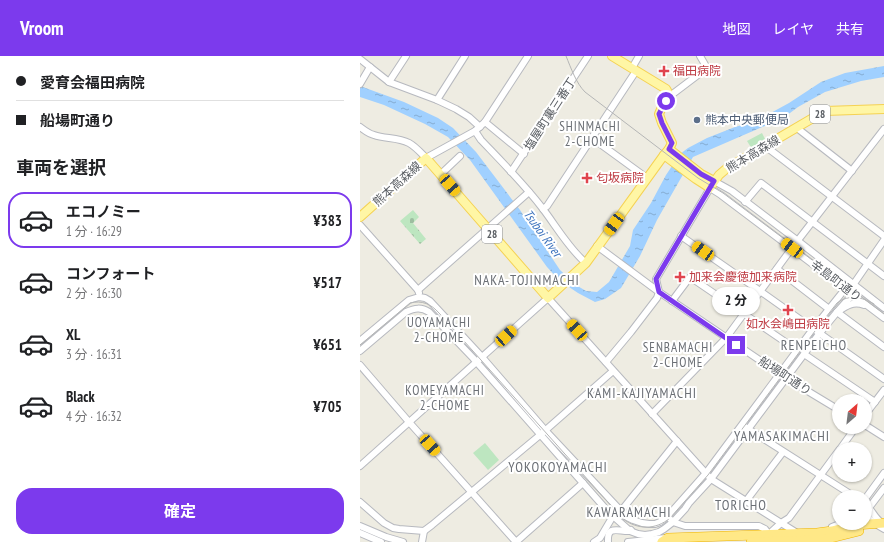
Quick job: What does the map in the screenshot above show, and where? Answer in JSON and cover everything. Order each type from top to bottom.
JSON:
[{"type":"highway","points":[[873,524],[884,526]]},
{"type":"highway","points":[[751,542],[818,540],[884,526]]},
{"type":"highway","points":[[665,540],[769,534],[817,533],[835,530]]},
{"type":"main road","points":[[548,298],[586,263],[672,143],[659,114],[670,96],[666,89],[612,56]]},
{"type":"main road","name":"熊本高森線","points":[[712,185],[719,175],[726,170],[825,111],[884,109]]},
{"type":"main road","points":[[666,152],[698,177],[712,185]]},
{"type":"main road","name":"熊本高森線","points":[[360,217],[426,158],[548,298]]},
{"type":"street","points":[[389,82],[406,56]]},
{"type":"street","points":[[437,100],[465,56]]},
{"type":"street","points":[[360,127],[374,136],[408,142],[417,148],[426,158],[480,127],[528,56]]},
{"type":"street","name":"塩屋町裏三番丁","points":[[512,172],[588,56]]},
{"type":"street","points":[[543,209],[547,206],[592,138],[634,69],[638,56]]},
{"type":"street","points":[[670,96],[707,68],[700,56]]},
{"type":"street","points":[[360,59],[389,82],[437,100],[456,109],[469,117],[480,127],[524,154]]},
{"type":"street","points":[[360,84],[370,67]]},
{"type":"street","points":[[480,127],[482,140],[529,192],[565,239],[586,263]]},
{"type":"street","points":[[797,128],[852,171]]},
{"type":"street","points":[[652,414],[726,338],[792,248],[884,129]]},
{"type":"street","points":[[592,138],[647,178]]},
{"type":"street","points":[[765,146],[884,236]]},
{"type":"street","points":[[440,175],[460,156]]},
{"type":"street","points":[[745,202],[761,183],[884,276]]},
{"type":"street","points":[[606,362],[657,298],[659,292],[656,279],[712,185]]},
{"type":"street","name":"辛島町通り","points":[[712,185],[732,192],[884,308]]},
{"type":"street","name":"辛島町通り","points":[[712,185],[721,195],[884,318]]},
{"type":"street","points":[[360,341],[419,293],[487,228],[529,192]]},
{"type":"street","points":[[360,225],[419,293],[430,301],[482,357],[545,430],[621,511],[627,517],[642,524],[655,524],[667,517],[706,473],[813,329],[845,289],[853,285],[884,240]]},
{"type":"street","points":[[681,236],[884,379]]},
{"type":"street","name":"船場町通り","points":[[597,246],[659,292],[726,338],[786,378],[832,406]]},
{"type":"street","points":[[777,269],[830,309]]},
{"type":"street","points":[[672,301],[690,278],[797,350]]},
{"type":"street","points":[[608,542],[608,536],[613,530],[630,531],[645,535],[659,532],[673,522],[711,479],[819,334],[852,294],[853,285]]},
{"type":"street","points":[[360,466],[548,298],[711,479],[797,533]]},
{"type":"street","points":[[837,312],[850,304],[860,304],[871,308]]},
{"type":"street","points":[[360,351],[406,312],[414,308],[425,309],[476,362],[613,516],[630,531]]},
{"type":"street","points":[[837,312],[884,347]]},
{"type":"street","points":[[804,354],[875,402]]},
{"type":"street","points":[[360,365],[516,542],[583,483]]},
{"type":"street","points":[[360,502],[388,526],[400,529],[424,531],[540,435],[613,371]]},
{"type":"street","points":[[872,406],[884,390]]},
{"type":"street","points":[[742,426],[844,490]]},
{"type":"street","points":[[872,429],[884,437]]},
{"type":"street","points":[[594,542],[600,538],[613,516],[621,511],[677,441]]},
{"type":"street","points":[[746,501],[784,452]]},
{"type":"street","points":[[667,517],[673,522],[685,526],[759,526],[763,527],[769,534],[789,518],[832,460]]},
{"type":"street","points":[[872,490],[884,473]]},
{"type":"street","points":[[872,502],[884,488]]},
{"type":"street","points":[[872,513],[884,526]]},
{"type":"street","points":[[630,531],[633,520]]},
{"type":"street","points":[[360,526],[386,537],[403,542]]},
{"type":"street","points":[[817,533],[832,527]]},
{"type":"street","points":[[848,533],[851,530]]},
{"type":"street","points":[[422,542],[424,531]]},
{"type":"street","points":[[360,533],[381,542]]},
{"type":"street","points":[[633,542],[665,540]]},
{"type":"green space","points":[[762,133],[766,141],[752,149],[747,141]]},
{"type":"green space","points":[[413,210],[419,217],[413,223],[426,239],[420,244],[400,221]]},
{"type":"green space","points":[[485,443],[499,460],[488,470],[473,453]]},
{"type":"water","points":[[884,66],[884,77],[861,81],[825,92],[767,125],[693,157],[657,220],[640,256],[621,288],[605,299],[595,302],[560,281],[547,267],[470,160],[448,137],[425,124],[384,105],[360,97],[360,86],[404,102],[438,118],[453,128],[476,152],[520,210],[560,270],[576,285],[586,291],[597,292],[609,282],[630,246],[633,230],[680,154],[707,138],[735,127],[756,121],[789,103],[821,82],[845,73]]},
{"type":"tram line","points":[[566,56],[576,80],[585,92],[698,178],[723,193],[884,314]]},
{"type":"tram line","points":[[360,345],[410,303],[422,302],[433,307],[623,519],[629,523],[641,527],[647,527],[659,525],[670,518],[708,475],[837,303],[846,298],[860,298],[874,304]]},
{"type":"place","name":"福田病院","points":[[664,71]]},
{"type":"place","name":"熊本中央郵便局","points":[[697,120]]},
{"type":"place","name":"匂坂病院","points":[[587,178]]},
{"type":"place","name":"加来会慶徳加来病院","points":[[680,277]]},
{"type":"place","name":"如水会嶋田病院","points":[[788,310]]},
{"type":"district","name":"SHINMACHI 2-CHOME","points":[[590,134]]},
{"type":"district","name":"NAKA-TOJINMACHI","points":[[527,280]]},
{"type":"district","name":"UOYAMACHI 2-CHOME","points":[[439,330]]},
{"type":"district","name":"RENPEICHO","points":[[814,345]]},
{"type":"district","name":"SENBAMACHI 2-CHOME","points":[[678,354]]},
{"type":"district","name":"KAMI-KAJIYAMACHI","points":[[642,393]]},
{"type":"district","name":"KOMEYAMACHI 2-CHOME","points":[[445,398]]},
{"type":"district","name":"YAMASAKIMACHI","points":[[782,436]]},
{"type":"district","name":"YOKOKOYAMACHI","points":[[558,467]]},
{"type":"district","name":"TORICHO","points":[[741,505]]},
{"type":"district","name":"KAWARAMACHI","points":[[629,512]]},
{"type":"route","points":[[666,101],[659,114],[672,143],[669,149],[701,174],[714,181],[656,279],[659,292],[736,345]]},
{"type":"water label","name":"Tsuboi River","points":[[543,233]]}]
